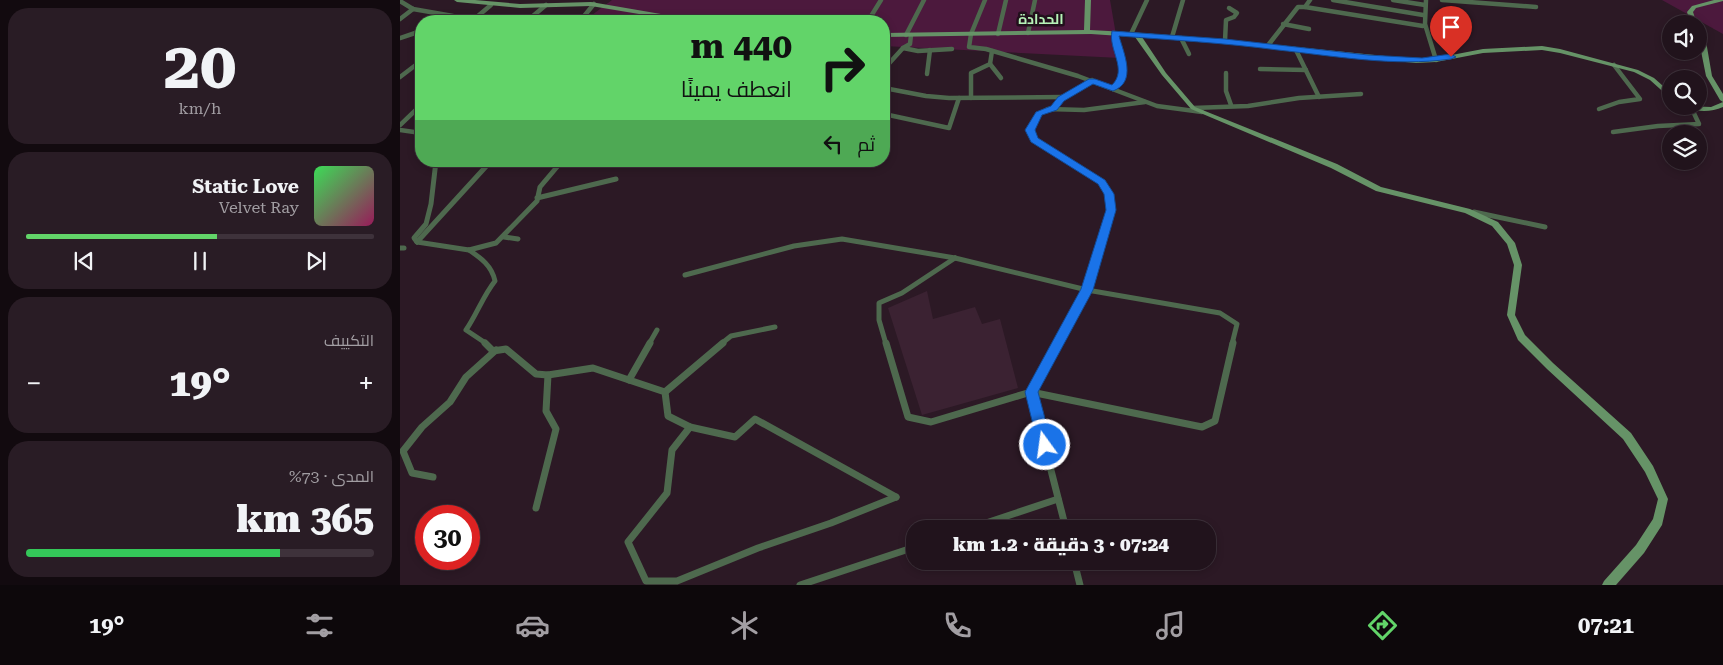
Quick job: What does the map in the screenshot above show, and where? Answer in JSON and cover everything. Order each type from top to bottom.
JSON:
[{"type":"main road","points":[[457,0],[546,5],[591,3],[652,15]]},
{"type":"main road","points":[[1087,32],[1088,0]]},
{"type":"main road","points":[[1691,15],[1690,12],[1694,6],[1721,0]]},
{"type":"main road","points":[[890,35],[1114,33],[1225,41],[1368,58],[1436,60],[1483,51],[1542,48],[1614,64],[1644,74],[1662,89]]},
{"type":"main road","points":[[1134,34],[1193,108],[1334,166],[1379,189],[1467,211],[1495,224],[1511,243],[1518,265],[1511,315],[1521,337],[1627,436],[1650,469],[1663,499],[1658,521],[1640,549],[1608,585]]},
{"type":"main road","points":[[1706,60],[1709,76],[1723,100]]},
{"type":"main road","points":[[1707,110],[1716,108],[1723,104]]},
{"type":"street","points":[[872,15],[881,0]]},
{"type":"street","points":[[890,62],[903,48],[910,44],[909,35],[924,0]]},
{"type":"street","points":[[985,0],[971,34],[969,47],[986,49],[1092,80],[1146,102],[1169,109],[1202,112]]},
{"type":"street","points":[[998,34],[1006,0]]},
{"type":"street","points":[[1028,33],[1035,0]]},
{"type":"street","points":[[1134,34],[1147,0]]},
{"type":"street","points":[[1172,37],[1183,0]]},
{"type":"street","points":[[1305,7],[1310,0]]},
{"type":"street","points":[[1333,0],[1423,15]]},
{"type":"street","points":[[1393,0],[1425,2],[1423,26],[1436,60]]},
{"type":"street","points":[[1442,0],[1536,7]]},
{"type":"street","points":[[400,1],[413,9],[450,15]]},
{"type":"street","points":[[477,15],[488,3]]},
{"type":"street","points":[[584,15],[591,3]]},
{"type":"street","points":[[534,15],[546,5]]},
{"type":"street","points":[[1272,46],[1269,44],[1282,24],[1298,7],[1423,26]]},
{"type":"street","points":[[1225,41],[1226,20],[1234,17],[1237,13],[1229,8]]},
{"type":"street","points":[[400,19],[413,9]]},
{"type":"street","points":[[1282,24],[1310,29]]},
{"type":"street","points":[[400,38],[415,33]]},
{"type":"street","points":[[1113,89],[1122,80],[1124,70],[1114,33]]},
{"type":"street","points":[[1181,38],[1189,54]]},
{"type":"street","points":[[903,48],[910,50],[952,49]]},
{"type":"street","points":[[927,74],[930,50]]},
{"type":"street","points":[[1296,50],[1319,97]]},
{"type":"street","points":[[992,52],[990,64],[1001,78]]},
{"type":"street","points":[[972,98],[971,73],[990,64]]},
{"type":"street","points":[[1599,109],[1619,102],[1640,99],[1614,64]]},
{"type":"street","points":[[400,77],[415,66]]},
{"type":"street","points":[[1260,69],[1306,70]]},
{"type":"street","points":[[1226,73],[1226,91],[1231,105]]},
{"type":"street","points":[[1054,108],[1063,97],[1092,80]]},
{"type":"street","points":[[890,89],[926,96],[959,98],[1063,97]]},
{"type":"street","points":[[1193,108],[1231,105],[1248,106],[1361,94]]},
{"type":"street","points":[[890,115],[949,128],[959,98]]},
{"type":"street","points":[[1064,520],[1031,392],[1087,290],[1111,210],[1109,194],[1102,182],[1034,140],[1030,130],[1039,114],[1048,109],[1084,110],[1146,102]]},
{"type":"street","points":[[400,125],[415,111]]},
{"type":"street","points":[[1613,132],[1658,126],[1699,124],[1694,115]]},
{"type":"street","points":[[400,130],[415,131]]},
{"type":"street","points":[[435,167],[431,204],[426,224],[414,238],[418,242],[469,250],[490,246],[504,237],[536,202],[540,186],[557,167]]},
{"type":"street","points":[[418,242],[487,167]]},
{"type":"street","points":[[538,198],[616,179]]},
{"type":"street","points":[[1467,211],[1545,228]]},
{"type":"street","points":[[504,237],[518,239]]},
{"type":"street","points":[[685,275],[794,246],[842,239],[955,258],[1087,290],[1220,313],[1237,324],[1215,421],[1202,427],[1031,392],[931,422],[908,417],[879,320],[880,302],[902,293],[955,258]]},
{"type":"street","points":[[469,250],[484,262],[495,275],[495,281],[485,294],[466,330],[486,342],[493,351],[506,349],[536,374],[548,375],[593,368],[665,392]]},
{"type":"street","points":[[665,392],[730,336],[775,327]]},
{"type":"street","points":[[629,380],[656,330]]},
{"type":"street","points":[[433,477],[412,473],[404,452],[422,427],[450,402],[466,377],[496,350]]},
{"type":"street","points":[[536,508],[556,429],[546,411],[548,375]]},
{"type":"street","points":[[665,392],[668,416],[690,427],[735,437],[756,419],[896,497],[832,523],[758,548],[677,581],[646,581],[628,542],[667,492],[672,450],[690,427]]},
{"type":"street","points":[[995,520],[1058,499]]},
{"type":"street","points":[[800,585],[906,550]]},
{"type":"street","points":[[1076,570],[1080,585]]},
{"type":"shaded area","points":[[612,0],[1110,0],[1120,58],[890,46],[890,15],[592,15]]},
{"type":"shaded area","points":[[1662,0],[1723,0],[1723,34],[1707,25],[1707,15],[1689,15]]},
{"type":"shaded area","points":[[927,291],[933,319],[975,307],[982,324],[1000,319],[1018,388],[922,415],[888,308]]},
{"type":"district","name":"الحدادة","points":[[1041,19]]},
{"type":"route","points":[[1045,445],[1031,392],[1087,290],[1093,264],[1111,210],[1109,194],[1102,182],[1034,140],[1030,130],[1039,114],[1054,108],[1061,99],[1092,80],[1113,89],[1122,80],[1124,70],[1114,33],[1225,41],[1368,58],[1422,61],[1451,57]]}]
